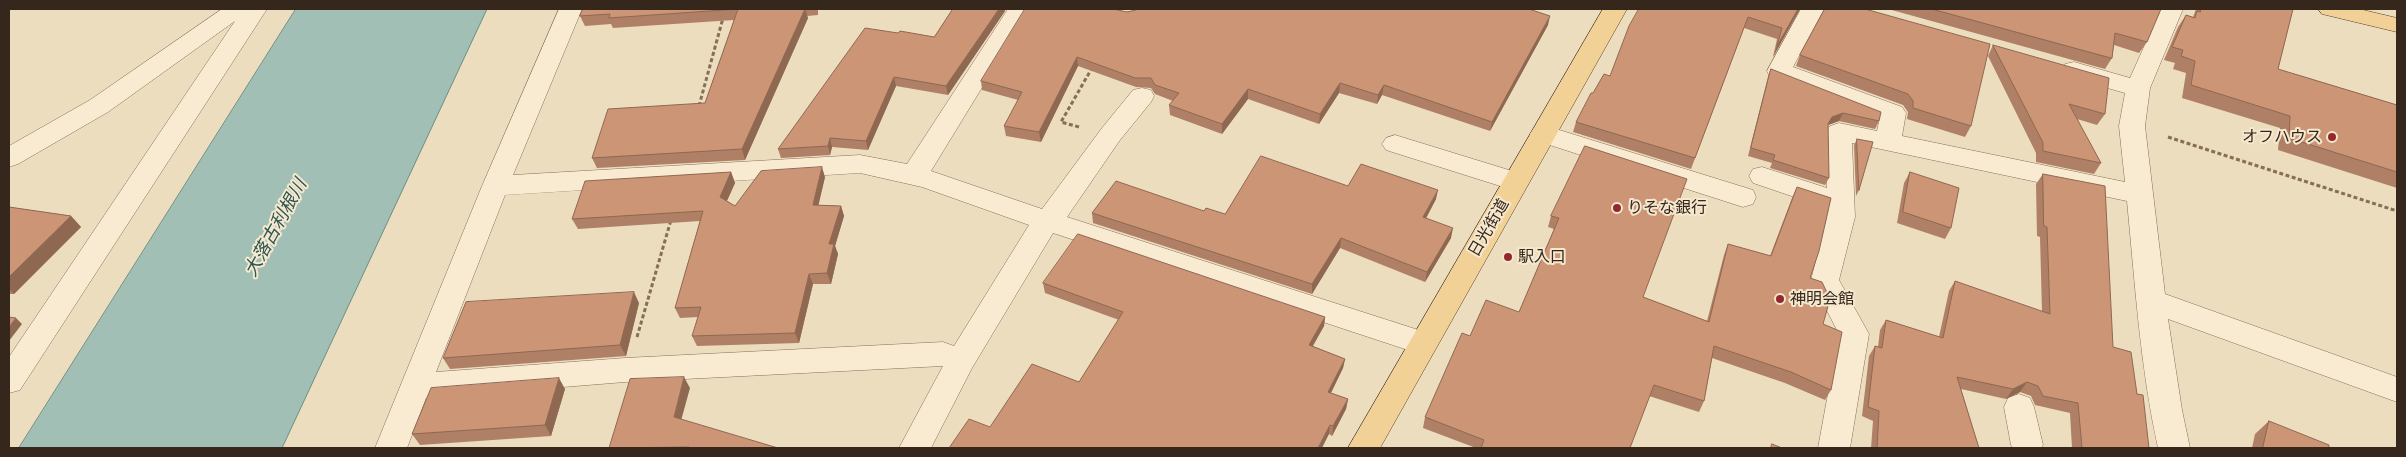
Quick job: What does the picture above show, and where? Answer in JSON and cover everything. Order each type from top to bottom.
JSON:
[{"type":"main road","name":"日光街道","points":[[1364,448],[1615,9]]},
{"type":"main road","points":[[2330,9],[2397,25]]},
{"type":"street","points":[[9,158],[98,106],[237,9]]},
{"type":"street","points":[[9,381],[255,9]]},
{"type":"street","points":[[392,448],[495,186],[570,9]]},
{"type":"street","points":[[913,175],[1019,9]]},
{"type":"street","points":[[1812,9],[1779,71],[1893,113],[1888,142]]},
{"type":"street","points":[[2172,9],[2138,88],[2132,126],[2151,301],[2166,410],[2174,448]]},
{"type":"street","points":[[2053,64],[2138,88]]},
{"type":"street","points":[[915,448],[961,360],[1046,221],[1057,210],[1111,134],[1142,96]]},
{"type":"street","points":[[1834,448],[1854,334],[1825,280],[1841,217],[1839,132],[2139,194]]},
{"type":"street","points":[[1543,134],[1743,197]]},
{"type":"street","points":[[1395,144],[1516,182]]},
{"type":"street","points":[[495,186],[860,164],[879,166],[913,175],[1046,221],[1423,343]]},
{"type":"street","points":[[1762,176],[1841,203]]},
{"type":"street","points":[[2151,301],[2397,390]]},
{"type":"street","points":[[415,386],[625,370],[943,354],[961,360]]},
{"type":"street","points":[[2019,407],[2024,444]]},
{"type":"path","points":[[699,107],[725,9]]},
{"type":"path","points":[[1123,20],[1131,9]]},
{"type":"path","points":[[1094,66],[1060,122],[1111,134]]},
{"type":"path","points":[[2132,126],[2397,211]]},
{"type":"path","points":[[636,341],[673,213]]},
{"type":"water","name":"大落古利根川","points":[[296,9],[487,9],[282,448],[19,448]]},
{"type":"building","points":[[583,9],[738,9],[609,18],[610,14],[580,16]]},
{"type":"building","points":[[738,9],[805,9],[742,149],[592,158],[608,109],[705,103]]},
{"type":"building","points":[[953,9],[999,9],[946,86],[894,77],[866,141],[830,138],[828,146],[778,149],[865,28],[898,33],[900,31],[934,37]]},
{"type":"building","points":[[1025,9],[1113,9],[1127,12],[1137,9],[1529,9],[1550,16],[1492,122],[1384,85],[1378,95],[1340,83],[1320,114],[1248,89],[1222,124],[1169,105],[1179,93],[1155,85],[1151,78],[1135,78],[1077,57],[1039,132],[1004,126],[1022,92],[981,81]]},
{"type":"building","points":[[1639,9],[1798,9],[1777,46],[1782,28],[1748,17],[1695,158],[1576,122],[1591,93],[1593,93],[1604,74],[1610,76],[1629,26]]},
{"type":"building","points":[[1825,9],[1865,9],[1990,44],[1971,126],[1913,108],[1913,101],[1908,94],[1800,55]]},
{"type":"building","points":[[1932,9],[2161,9],[2147,42],[2115,33],[2112,58]]},
{"type":"building","points":[[2201,9],[2293,9],[2278,69],[2397,105],[2397,172],[2289,138],[2290,116],[2191,85],[2195,61],[2181,56],[2183,50],[2172,47],[2186,15],[2195,18],[2197,11],[2200,12]]},
{"type":"building","points":[[1993,45],[2109,78],[2105,114],[2069,104],[2101,163],[2043,151],[2043,143]]},
{"type":"building","points":[[1771,69],[1881,112],[1879,121],[1843,113],[1832,117],[1828,124],[1829,178],[1773,160],[1775,155],[1751,148]]},
{"type":"building","points":[[1857,139],[1873,142],[1859,190]]},
{"type":"building","points":[[1585,146],[1687,179],[1643,297],[1709,322],[1728,244],[1771,256],[1797,187],[1831,198],[1819,251],[1810,278],[1822,282],[1830,299],[1823,324],[1842,332],[1831,390],[1791,372],[1714,346],[1704,401],[1654,385],[1630,448],[1481,448],[1484,440],[1425,417],[1462,333],[1470,336],[1486,300],[1519,312],[1559,218],[1551,216]]},
{"type":"building","points":[[1261,156],[1348,186],[1361,164],[1438,190],[1423,217],[1453,228],[1427,272],[1341,238],[1312,284],[1092,213],[1116,181],[1204,211],[1206,208],[1225,214]]},
{"type":"building","points":[[822,167],[813,205],[841,206],[829,244],[834,244],[827,273],[809,274],[795,333],[692,336],[701,307],[675,308],[703,211],[572,219],[585,181],[731,172],[720,197],[735,206],[761,171]]},
{"type":"building","points":[[1910,172],[1959,188],[1951,228],[1903,212]]},
{"type":"building","points":[[2043,174],[2105,186],[2113,347],[2131,352],[2137,394],[2143,395],[2149,448],[2082,448],[2078,403],[2043,396],[2038,386],[2027,382],[2013,389],[1957,377],[1979,448],[1877,448],[1879,411],[1868,407],[1875,346],[1882,348],[1886,320],[1943,338],[1955,281],[2050,314],[2047,227],[2044,226]]},
{"type":"building","points":[[9,207],[71,216],[9,277]]},
{"type":"building","points":[[1078,234],[1325,317],[1309,345],[1345,359],[1328,392],[1348,399],[1333,426],[1330,425],[1318,448],[949,448],[969,419],[990,427],[1032,364],[1079,382],[1123,312],[1043,283]]},
{"type":"building","points":[[634,292],[620,345],[443,358],[466,302]]},
{"type":"building","points":[[9,317],[16,318],[9,327]]},
{"type":"building","points":[[684,377],[674,417],[778,448],[609,448],[630,379]]},
{"type":"building","points":[[559,378],[545,425],[412,434],[431,388]]},
{"type":"building","points":[[2269,421],[2329,445],[2329,448],[2263,448]]},
{"type":"building","points":[[1772,444],[1782,448],[1771,448]]},
{"type":"place","name":"オフハウス","points":[[2332,137]]},
{"type":"place","name":"りそな銀行","points":[[1617,208]]},
{"type":"place","name":"駅入口","points":[[1508,257]]},
{"type":"place","name":"神明会館","points":[[1780,299]]}]
